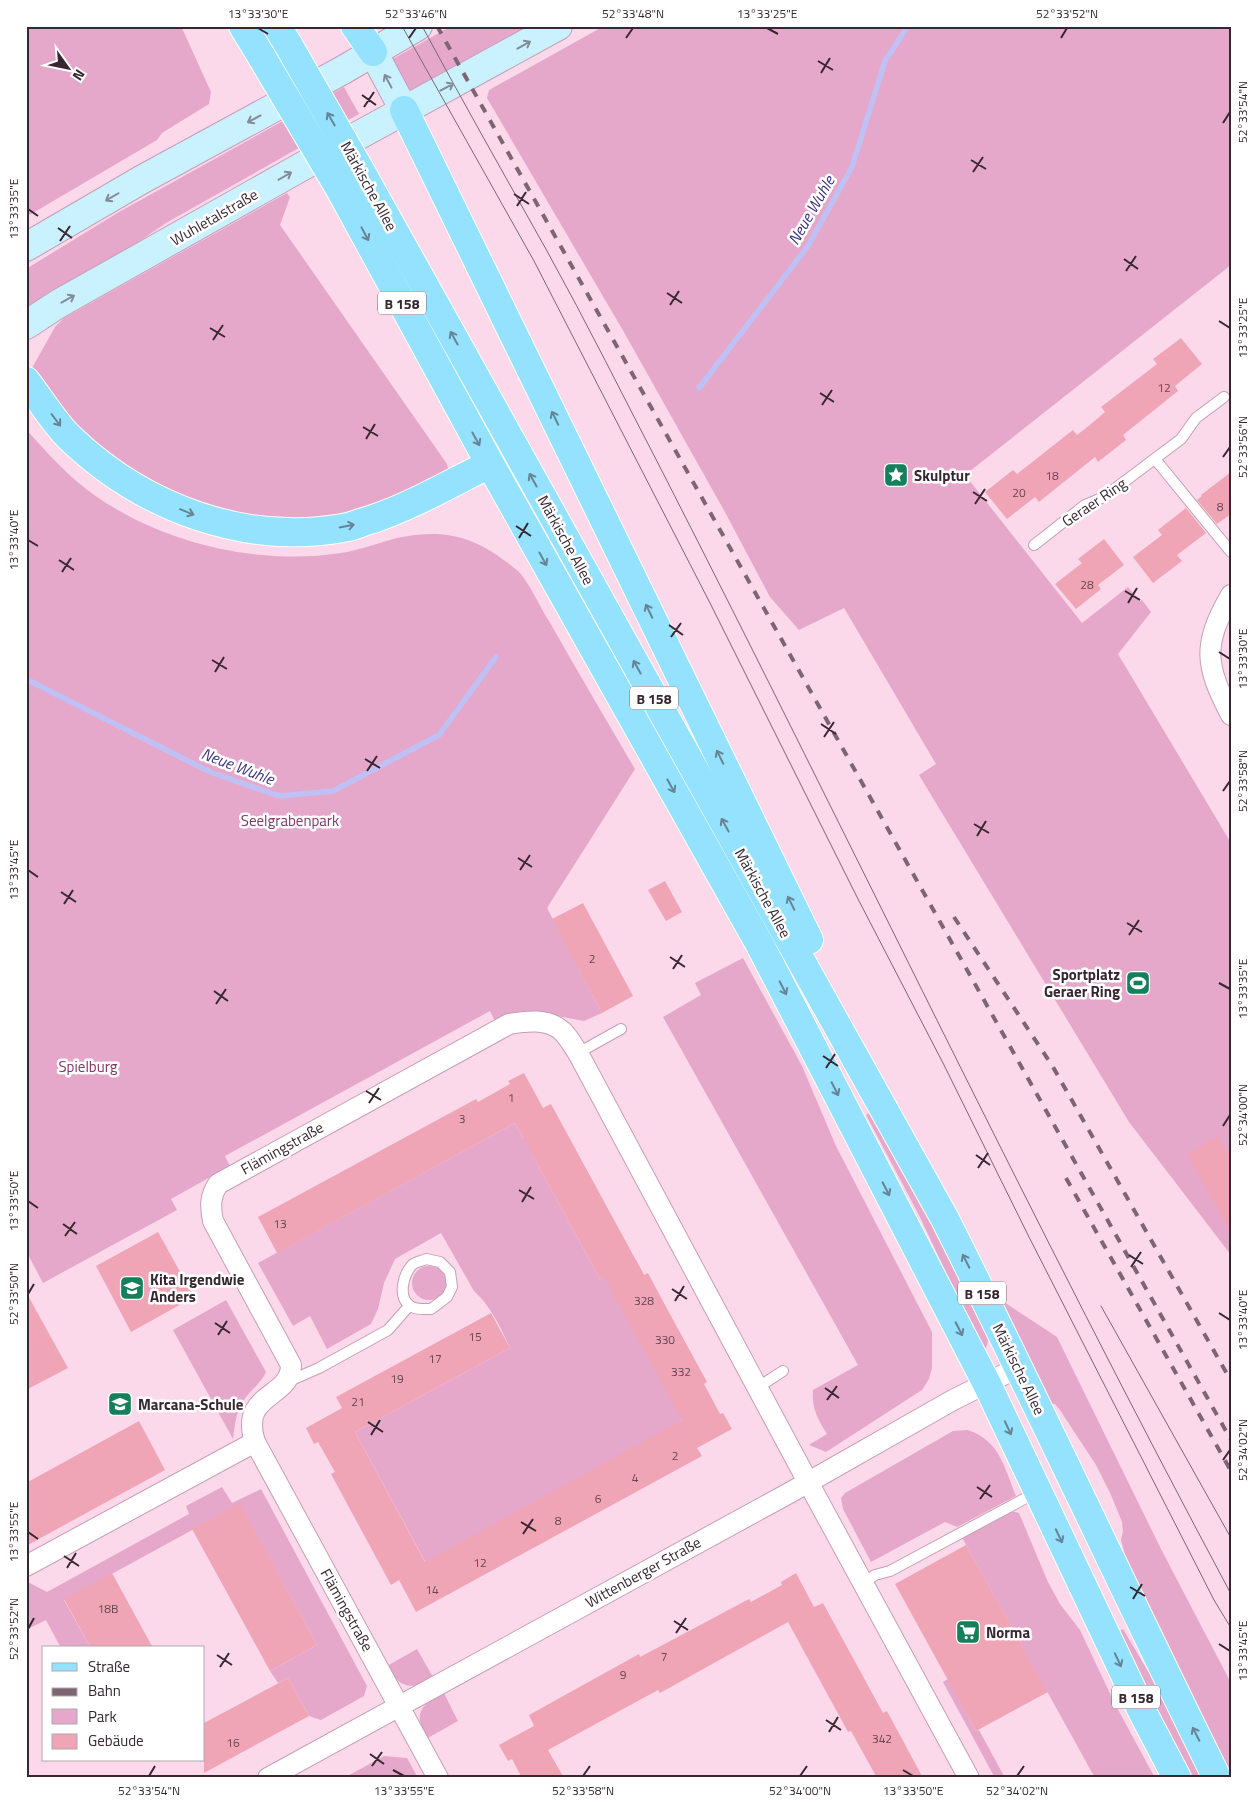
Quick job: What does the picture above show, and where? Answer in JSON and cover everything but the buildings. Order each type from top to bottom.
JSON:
[{"type":"main road","name":"Märkische Allee","points":[[243,26],[341,191],[490,464],[760,945],[987,1384],[1143,1713],[1177,1778]]},
{"type":"main road","points":[[354,26],[372,52],[404,110],[945,1219]]},
{"type":"main road","points":[[26,247],[418,26]]},
{"type":"main road","name":"Wuhletalstraße","points":[[26,325],[58,304],[558,26]]},
{"type":"main road","name":"Märkische Allee","points":[[283,36],[364,177],[945,1219],[1019,1367],[1217,1778]]},
{"type":"main road","points":[[26,381],[69,437],[111,472],[159,501],[205,519],[264,530],[302,532],[349,527],[399,510],[490,464]]},
{"type":"street","points":[[1231,595],[1218,618],[1211,639],[1211,670],[1231,715]]},
{"type":"street","name":"Flämingstraße","points":[[438,1778],[255,1442],[251,1430],[254,1412],[262,1401],[287,1382],[291,1375],[291,1366],[213,1221],[211,1201],[218,1184],[509,1024],[528,1020],[545,1022],[561,1030],[578,1053]]},
{"type":"street","points":[[578,1053],[969,1778]]},
{"type":"street","name":"Wittenberger Straße","points":[[268,1778],[808,1482],[953,1400],[1019,1367]]},
{"type":"street","points":[[26,1566],[255,1442]]},
{"type":"lane","name":"Geraer Ring","points":[[1034,545],[1085,505],[1104,498],[1155,459],[1180,438],[1196,418],[1224,397]]},
{"type":"lane","points":[[1155,459],[1231,552]]},
{"type":"lane","points":[[578,1053],[621,1029]]},
{"type":"lane","points":[[426,1259],[440,1262],[450,1272],[452,1287],[447,1297],[431,1309],[420,1309],[410,1306],[405,1300],[402,1291],[405,1277],[412,1264],[426,1259]]},
{"type":"lane","name":"Flämingstraße","points":[[287,1382],[319,1368],[388,1330],[410,1306]]},
{"type":"lane","points":[[757,1388],[784,1371]]},
{"type":"lane","points":[[863,1583],[875,1575],[890,1571],[1038,1492]]},
{"type":"green space","points":[[26,26],[181,26],[211,92],[209,104],[162,133],[157,140],[26,217]]},
{"type":"green space","points":[[451,26],[533,26],[416,92],[407,88],[392,62],[393,59]]},
{"type":"green space","points":[[604,26],[1231,26],[1231,265],[965,475],[1082,623],[1128,587],[1140,601],[1142,600],[1151,612],[1118,654],[1231,843],[1231,1255],[1129,1122],[919,775],[936,764],[844,608],[799,630],[770,597],[726,514],[625,334],[487,98],[489,90]]},
{"type":"green space","points":[[344,87],[359,114],[166,223],[91,274],[26,313],[26,269],[119,212]]},
{"type":"green space","points":[[287,193],[290,197],[280,225],[447,464],[448,469],[439,478],[378,505],[336,516],[295,519],[257,518],[205,507],[139,479],[99,450],[50,397],[32,368],[55,327],[64,318]]},
{"type":"green space","name":"Seelgrabenpark","points":[[26,429],[74,479],[102,500],[132,518],[200,544],[235,552],[271,556],[307,556],[341,553],[397,538],[432,534],[462,538],[490,550],[518,571],[526,581],[635,769],[547,908],[602,1013],[584,1021],[530,1011],[518,1012],[495,1021],[490,1011],[225,1156],[230,1166],[171,1199],[177,1210],[43,1283],[26,1251]]},
{"type":"green space","points":[[743,958],[802,1066],[836,1146],[932,1332],[932,1368],[929,1379],[922,1390],[826,1452],[809,1445],[827,1434],[816,1413],[813,1402],[813,1390],[858,1365],[663,1017],[701,995],[695,983]]},
{"type":"green space","points":[[872,1111],[936,1227],[989,1338],[986,1348],[982,1348],[979,1343],[919,1215],[866,1115]]},
{"type":"green space","points":[[515,1123],[523,1138],[527,1137],[532,1154],[600,1279],[636,1260],[644,1275],[682,1421],[427,1565],[355,1432],[510,1348],[495,1317],[474,1291],[441,1233],[395,1259],[384,1283],[378,1309],[371,1324],[327,1349],[310,1316],[293,1326],[258,1263]]},
{"type":"green space","points":[[429,1266],[436,1267],[441,1271],[445,1276],[445,1290],[441,1295],[436,1299],[429,1300],[422,1299],[417,1295],[413,1290],[412,1283],[413,1276],[417,1271],[422,1267]]},
{"type":"green space","points":[[226,1300],[266,1372],[240,1407],[233,1439],[173,1330]]},
{"type":"green space","points":[[1001,1300],[1057,1337],[1161,1549],[1231,1683],[1231,1777],[1210,1740],[1129,1570],[1121,1540],[1122,1522],[1111,1495],[1096,1465],[1060,1410],[1055,1404],[1050,1404]]},
{"type":"green space","points":[[968,1430],[987,1441],[1000,1456],[1016,1496],[957,1527],[945,1522],[871,1562],[843,1509],[841,1498],[845,1493],[953,1431]]},
{"type":"green space","points":[[222,1487],[232,1503],[261,1489],[367,1686],[364,1696],[321,1720],[309,1716],[288,1678],[278,1683],[270,1671],[317,1645],[240,1504],[64,1600],[90,1646],[60,1646],[46,1620],[26,1630],[26,1581],[47,1592],[189,1514],[186,1506]]},
{"type":"green space","points":[[1010,1511],[1019,1513],[1048,1582],[1060,1604],[1080,1630],[1115,1704],[1155,1778],[1095,1778],[966,1545],[962,1537]]},
{"type":"green space","points":[[1123,1629],[1175,1717],[1207,1778],[1189,1778],[1117,1633]]},
{"type":"green space","points":[[417,1649],[433,1677],[412,1686],[407,1685],[397,1679],[387,1666]]},
{"type":"green space","points":[[948,1679],[976,1731],[979,1730],[1005,1778],[995,1778],[943,1682]]},
{"type":"green space","points":[[444,1693],[458,1721],[426,1739],[420,1722],[421,1711],[429,1702]]},
{"type":"green space","points":[[384,1756],[407,1758],[418,1778],[344,1778]]},
{"type":"waterway","name":"Neue Wuhle","points":[[699,388],[808,246],[852,167],[885,61],[908,26]]},
{"type":"waterway","name":"Neue Wuhle","points":[[26,679],[210,772],[279,796],[333,791],[439,735],[496,657]]},
{"type":"tram line","points":[[402,26],[534,261],[710,603],[1214,1600],[1231,1628]]},
{"type":"tram line","points":[[422,26],[562,278],[662,471],[1014,1175],[1231,1594]]},
{"type":"tram line","points":[[1101,1306],[1231,1538]]},
{"type":"railway","points":[[437,26],[1231,1440]]},
{"type":"railway","points":[[954,917],[1053,1067],[1231,1381]]},
{"type":"railway","points":[[1066,1178],[1231,1471]]},
{"type":"place","name":"Skulptur","points":[[896,475]]},
{"type":"place","name":"Sportplatz Geraer Ring","points":[[1138,983]]},
{"type":"place","name":"Kita Irgendwie Anders","points":[[132,1288]]},
{"type":"place","name":"Marcana-Schule","points":[[120,1404]]},
{"type":"place","name":"Norma","points":[[968,1632]]},
{"type":"park label","name":"Spielburg","points":[[88,1066]]}]
